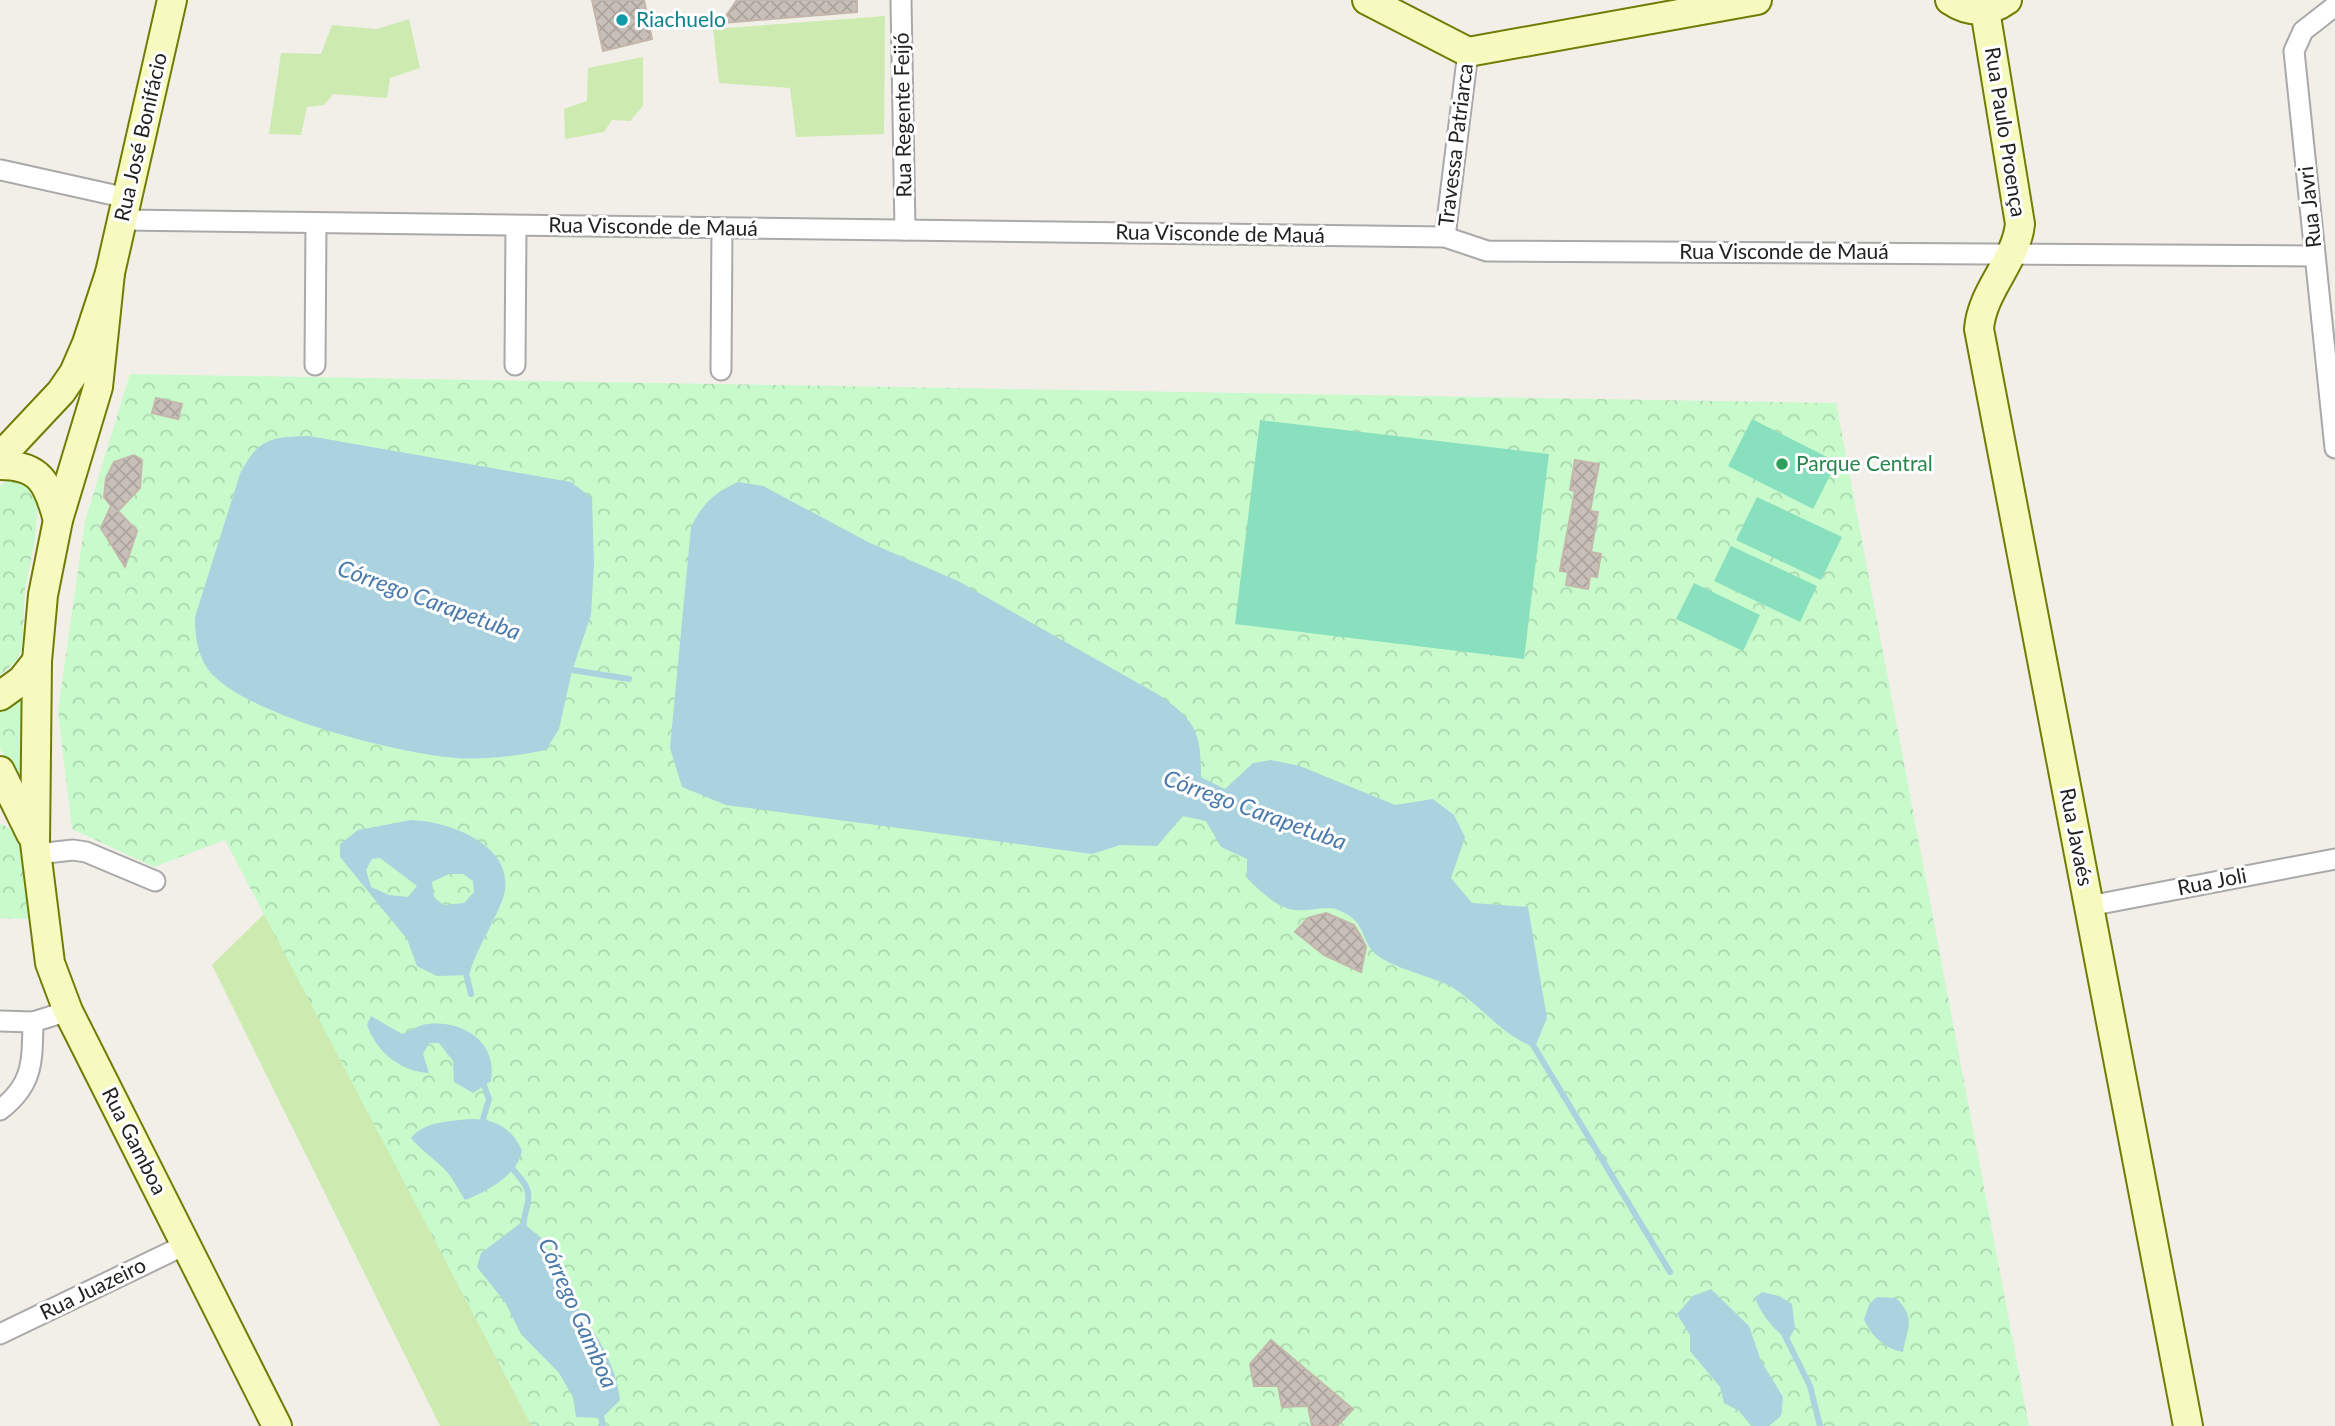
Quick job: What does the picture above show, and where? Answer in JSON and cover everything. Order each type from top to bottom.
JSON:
[{"type":"street","name":"Rua José Bonifácio","points":[[0,457],[61,392],[74,373],[110,273],[172,0]]},
{"type":"street","name":"Rua Regente Feijó","points":[[901,0],[905,230]]},
{"type":"street","points":[[1367,0],[1468,52],[1757,0]]},
{"type":"street","points":[[1950,0],[1963,7],[1996,5]]},
{"type":"street","name":"Rua Paulo Proença","points":[[1996,5],[2020,224],[2019,238],[2011,253]]},
{"type":"street","name":"Rua Javri","points":[[2335,6],[2303,31],[2296,40],[2294,51],[2315,256],[2329,337],[2335,448]]},
{"type":"street","name":"Travessa Patriarca","points":[[1445,237],[1468,52]]},
{"type":"street","name":"Rua Visconde de Mauá","points":[[1,170],[125,209],[316,223],[1445,237],[1487,251],[2315,256]]},
{"type":"street","points":[[315,365],[316,223]]},
{"type":"street","points":[[515,365],[516,226]]},
{"type":"street","points":[[722,228],[722,370]]},
{"type":"street","name":"Rua Javaés","points":[[2011,253],[1980,313],[1979,329],[2188,1426]]},
{"type":"street","name":"Rua José Bonifácio","points":[[37,660],[43,595],[58,520],[98,387],[110,273]]},
{"type":"street","points":[[0,465],[28,468],[37,474],[50,491],[58,520]]},
{"type":"street","points":[[0,695],[22,680],[37,660]]},
{"type":"street","name":"Rua Gamboa","points":[[37,660],[36,849],[50,963],[68,1011],[277,1426]]},
{"type":"street","name":"Rua Gamboa","points":[[0,771],[36,849]]},
{"type":"street","points":[[36,849],[86,852],[155,881]]},
{"type":"street","name":"Rua Joli","points":[[2089,906],[2335,859]]},
{"type":"street","points":[[0,1021],[33,1021],[68,1011]]},
{"type":"street","points":[[0,1110],[16,1097],[26,1083],[32,1062],[33,1021]]},
{"type":"street","name":"Rua Juazeiro","points":[[0,1334],[187,1244]]},
{"type":"green space","points":[[885,16],[884,134],[796,137],[790,88],[719,83],[713,29]]},
{"type":"green space","points":[[409,19],[420,68],[390,78],[387,98],[333,94],[324,105],[307,107],[301,135],[269,134],[281,53],[321,54],[332,25],[377,29]]},
{"type":"green space","points":[[643,57],[643,106],[630,121],[612,120],[604,132],[565,139],[564,109],[587,101],[588,68]]},
{"type":"green space","name":"Parque Central","points":[[130,374],[1836,403],[2029,1426],[532,1426],[225,840],[154,867],[72,829],[58,711],[85,521]]},
{"type":"green space","name":"Parque Central","points":[[1752,419],[1837,462],[1813,509],[1728,466]]},
{"type":"green space","points":[[1260,420],[1549,454],[1524,659],[1235,624]]},
{"type":"green space","points":[[8,480],[18,480],[39,493],[35,539],[25,589],[22,649],[16,661],[0,676],[0,486]]},
{"type":"green space","name":"Parque Central","points":[[1757,497],[1842,537],[1821,580],[1736,540]]},
{"type":"green space","points":[[1731,546],[1817,586],[1800,622],[1714,581]]},
{"type":"green space","points":[[1694,583],[1760,615],[1743,651],[1676,619]]},
{"type":"green space","points":[[24,686],[28,799],[0,749],[0,707]]},
{"type":"green space","points":[[0,824],[9,829],[22,850],[32,919],[0,918]]},
{"type":"green space","points":[[265,913],[532,1426],[440,1426],[212,965]]},
{"type":"water","points":[[309,436],[571,482],[592,498],[594,564],[591,615],[572,671],[559,729],[546,750],[501,757],[456,758],[398,749],[286,716],[225,685],[207,668],[197,643],[195,617],[240,474],[253,453],[267,442],[285,437]]},
{"type":"water","points":[[738,482],[763,486],[870,543],[958,581],[1159,695],[1181,712],[1194,729],[1200,749],[1201,777],[1225,789],[1253,763],[1271,760],[1300,766],[1395,805],[1433,799],[1454,815],[1465,837],[1451,878],[1472,903],[1528,907],[1547,1018],[1535,1047],[1512,1035],[1448,985],[1376,955],[1358,924],[1343,912],[1331,908],[1296,910],[1276,903],[1247,878],[1247,859],[1221,847],[1206,821],[1183,816],[1157,846],[1120,845],[1092,854],[726,805],[682,787],[670,748],[691,527],[710,500]]},
{"type":"water","points":[[411,820],[427,822],[463,832],[493,852],[502,866],[505,882],[502,901],[469,975],[437,976],[417,966],[407,939],[340,857],[340,844],[358,830]],"holes":[[[380,858],[417,886],[408,897],[389,895],[371,887],[366,870],[372,859]],[[449,874],[463,874],[473,881],[474,892],[464,903],[443,905],[434,897],[432,882]]]},
{"type":"water","points":[[371,1016],[402,1034],[428,1024],[466,1030],[484,1045],[492,1067],[491,1081],[473,1093],[454,1082],[453,1061],[439,1043],[429,1043],[423,1054],[429,1073],[399,1064],[383,1052],[371,1035],[367,1025]]},
{"type":"water","points":[[471,1119],[502,1126],[522,1150],[520,1159],[508,1174],[491,1187],[465,1200],[447,1172],[411,1138],[431,1125]]},
{"type":"water","points":[[522,1222],[547,1243],[546,1255],[551,1274],[588,1322],[611,1365],[620,1400],[602,1418],[576,1417],[573,1397],[559,1373],[521,1334],[505,1302],[477,1267],[481,1253]]},
{"type":"water","points":[[1711,1289],[1749,1326],[1761,1361],[1783,1397],[1781,1416],[1769,1426],[1751,1426],[1739,1411],[1724,1403],[1720,1387],[1690,1351],[1690,1335],[1677,1314],[1693,1296]]},
{"type":"water","points":[[1762,1292],[1779,1296],[1792,1304],[1795,1328],[1788,1341],[1769,1321],[1758,1304],[1755,1298]]},
{"type":"water","points":[[1877,1297],[1896,1298],[1906,1311],[1909,1323],[1903,1352],[1879,1341],[1864,1319],[1870,1303]]},
{"type":"building","name":"Riachuelo","points":[[592,0],[644,0],[652,39],[603,51]]},
{"type":"building","points":[[737,0],[857,0],[857,12],[721,23]]},
{"type":"building","points":[[156,398],[182,404],[178,419],[152,413]]},
{"type":"building","points":[[134,455],[142,460],[140,488],[118,511],[137,531],[125,567],[101,528],[111,506],[104,497],[106,478],[114,462]]},
{"type":"building","points":[[1575,460],[1599,464],[1590,511],[1598,512],[1591,552],[1601,554],[1597,577],[1590,576],[1588,589],[1566,585],[1568,572],[1560,571],[1575,491],[1570,490]]},
{"type":"building","points":[[1326,913],[1354,925],[1360,935],[1366,947],[1361,972],[1324,955],[1295,932],[1308,918]]},
{"type":"building","points":[[1271,1340],[1353,1409],[1337,1426],[1312,1426],[1308,1406],[1282,1407],[1278,1386],[1254,1386],[1250,1364]]},
{"type":"waterway","name":"Córrego Carapetuba","points":[[566,669],[629,679]]},
{"type":"waterway","name":"Córrego Gamboa","points":[[465,969],[471,994]]},
{"type":"waterway","name":"Córrego Carapetuba","points":[[1530,1040],[1670,1272]]},
{"type":"waterway","name":"Córrego Gamboa","points":[[482,1080],[489,1099],[483,1119],[486,1125]]},
{"type":"waterway","name":"Córrego Gamboa","points":[[510,1165],[527,1189],[524,1230]]},
{"type":"waterway","name":"Córrego Carapetuba","points":[[1784,1334],[1810,1386],[1820,1426]]},
{"type":"waterway","name":"Córrego Gamboa","points":[[600,1411],[603,1426]]},
{"type":"place","name":"Riachuelo","points":[[622,20]]},
{"type":"place","name":"Parque Central","points":[[1782,464]]}]
